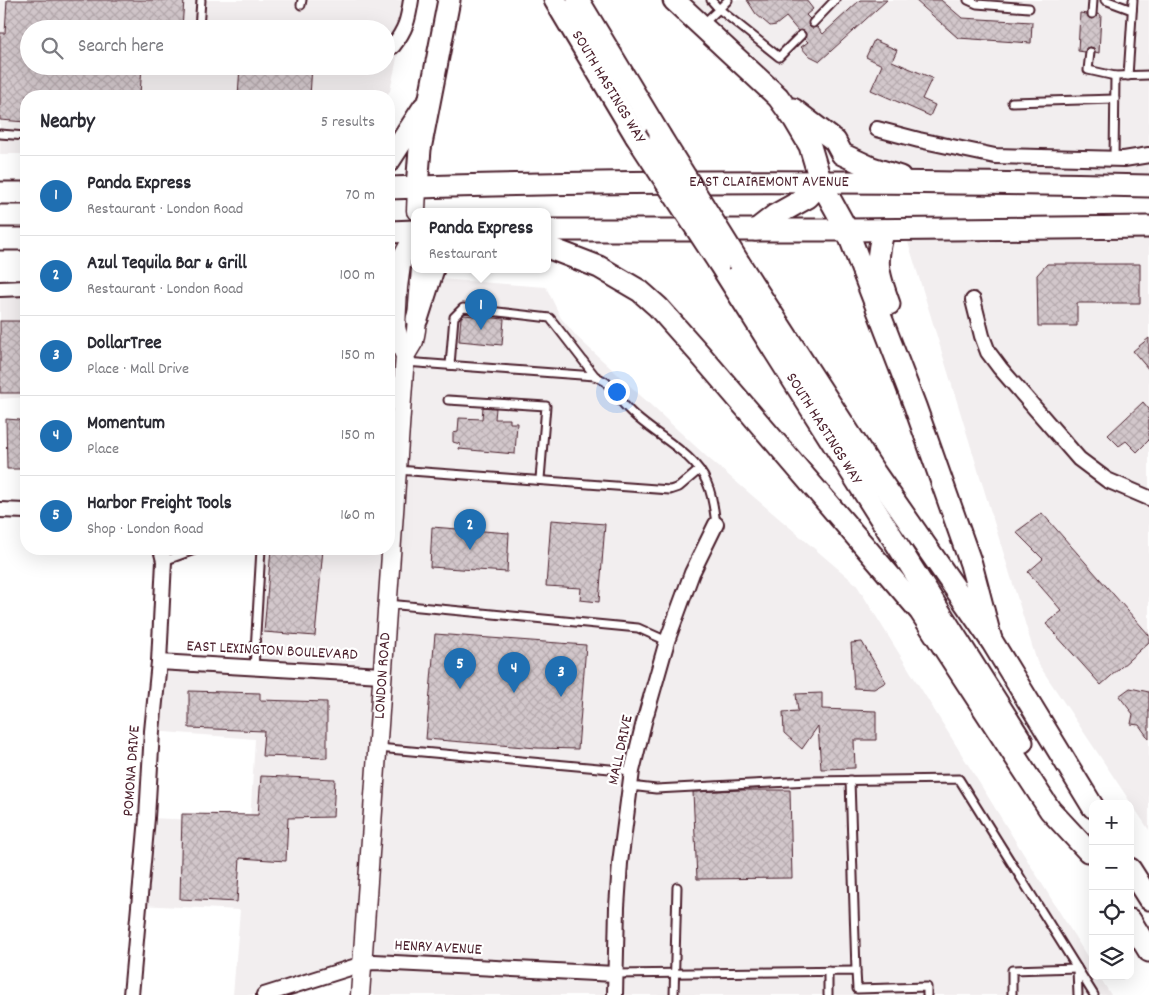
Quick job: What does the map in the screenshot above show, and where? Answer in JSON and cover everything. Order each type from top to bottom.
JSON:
[{"type":"main road","points":[[417,187],[420,149],[449,0]]},
{"type":"main road","name":"SOUTH HASTINGS WAY","points":[[555,0],[636,136],[729,263],[991,640],[1089,800]]},
{"type":"main road","name":"SOUTH HASTINGS WAY","points":[[578,0],[660,136],[729,263],[1089,853]]},
{"type":"main road","points":[[674,0],[778,97],[835,141],[842,154],[872,168],[922,182]]},
{"type":"main road","points":[[778,97],[794,118],[810,146],[821,183],[847,230],[915,406],[972,564],[991,640]]},
{"type":"main road","points":[[395,152],[429,101]]},
{"type":"main road","name":"EAST CLAIREMONT AVENUE","points":[[395,188],[606,183],[922,182],[1149,186]]},
{"type":"main road","points":[[756,230],[774,216],[813,193],[821,183]]},
{"type":"main road","points":[[0,193],[20,193]]},
{"type":"main road","points":[[551,230],[884,230],[1149,227]]},
{"type":"main road","points":[[884,230],[878,254],[878,265],[881,282],[900,338],[915,406]]},
{"type":"main road","points":[[395,232],[411,232]]},
{"type":"main road","points":[[0,239],[20,239]]},
{"type":"main road","points":[[551,249],[599,267],[621,278],[658,307],[920,611],[1050,810],[1089,854]]},
{"type":"main road","points":[[417,319],[432,273]]},
{"type":"main road","points":[[1134,875],[1149,899]]},
{"type":"main road","points":[[1134,927],[1149,951]]},
{"type":"street","points":[[395,43],[405,30],[408,22],[411,0]]},
{"type":"street","points":[[877,129],[995,156],[1131,159],[1149,155]]},
{"type":"street","points":[[416,208],[417,187]]},
{"type":"street","name":"LONDON ROAD","points":[[395,282],[402,258],[411,240]]},
{"type":"street","name":"LONDON ROAD","points":[[395,497],[405,359],[414,341],[421,273]]},
{"type":"street","points":[[0,289],[20,288]]},
{"type":"street","points":[[973,300],[988,352],[1079,459],[1107,480],[1149,498]]},
{"type":"street","name":"LONDON ROAD","points":[[395,306],[396,327],[405,359]]},
{"type":"street","points":[[0,510],[20,511]]},
{"type":"street","name":"MALL DRIVE","points":[[615,995],[620,863],[632,771],[667,641],[692,573],[716,524]]},
{"type":"street","name":"POMONA DRIVE","points":[[131,995],[147,818],[152,731],[160,662],[162,555]]},
{"type":"street","name":"LONDON ROAD","points":[[360,995],[391,555]]},
{"type":"street","name":"EAST LEXINGTON BOULEVARD","points":[[160,662],[382,675]]},
{"type":"street","name":"HENRY AVENUE","points":[[264,995],[362,964],[374,962],[615,974]]},
{"type":"lane","points":[[200,20],[201,0]]},
{"type":"lane","points":[[711,0],[719,9],[779,57],[801,35]]},
{"type":"lane","points":[[701,26],[728,0]]},
{"type":"lane","points":[[813,23],[835,0]]},
{"type":"lane","points":[[968,0],[977,4],[1029,8]]},
{"type":"lane","points":[[1092,14],[1093,0]]},
{"type":"lane","points":[[1105,0],[1132,10]]},
{"type":"lane","points":[[1128,76],[1133,0]]},
{"type":"lane","points":[[1090,52],[1088,70],[1115,76],[1149,75]]},
{"type":"lane","points":[[1114,159],[1115,76]]},
{"type":"lane","points":[[1012,102],[1115,99]]},
{"type":"lane","points":[[0,134],[20,136]]},
{"type":"lane","points":[[450,365],[454,317],[463,308],[550,318],[595,376],[606,382],[628,410],[690,459],[699,470],[707,481],[716,524]]},
{"type":"lane","points":[[405,359],[450,365],[595,376]]},
{"type":"lane","points":[[448,400],[546,406],[540,479]]},
{"type":"lane","points":[[397,470],[670,490],[679,487],[699,470]]},
{"type":"lane","points":[[254,668],[261,555]]},
{"type":"lane","points":[[387,604],[638,628],[667,641]]},
{"type":"lane","points":[[377,748],[632,771]]},
{"type":"lane","points":[[630,786],[656,789],[809,780],[960,779],[1094,995]]},
{"type":"lane","points":[[850,780],[857,989],[927,988],[927,995]]},
{"type":"lane","points":[[674,995],[677,887]]},
{"type":"lane","points":[[1012,995],[1012,970],[1077,968]]},
{"type":"lane","points":[[1077,968],[1078,995]]},
{"type":"lane","points":[[828,971],[828,995]]},
{"type":"lane","points":[[615,974],[856,971]]},
{"type":"shaded area","points":[[0,0],[411,0],[395,68],[395,20],[20,20],[20,75],[393,75],[390,90],[20,90],[20,154],[0,154]]},
{"type":"shaded area","points":[[674,0],[1149,0],[1149,186],[922,182],[872,168]]},
{"type":"shaded area","points":[[1149,227],[1149,830],[1134,808],[1134,800],[1129,800],[1037,662],[904,229]]},
{"type":"shaded area","points":[[440,279],[546,287],[561,318],[577,337],[707,457],[856,584],[1089,960],[1089,980],[1102,980],[1111,995],[369,995],[366,963],[264,995],[233,995],[240,910],[140,905],[147,818],[250,822],[255,739],[152,731],[159,662],[254,668],[261,555],[395,555],[395,301],[436,301]]},
{"type":"shaded area","points":[[20,288],[20,397],[0,399],[0,289]]},
{"type":"building","points":[[7,0],[184,0],[183,20],[20,20],[20,75],[141,75],[140,90],[20,90],[20,122],[0,120],[0,33],[5,33]]},
{"type":"building","points":[[747,0],[806,0],[813,9],[806,15],[810,19],[808,25],[812,28],[817,27],[823,34],[860,0],[887,0],[820,61],[808,55],[801,47],[808,42],[805,39],[806,34],[804,31],[798,31],[786,17],[776,25],[770,26],[756,14]]},
{"type":"building","points":[[915,0],[941,0],[962,18],[1032,22],[1031,43],[958,38]]},
{"type":"building","points":[[1080,13],[1087,14],[1092,19],[1097,14],[1101,15],[1099,53],[1090,47],[1086,48],[1085,52],[1078,51]]},
{"type":"building","points":[[874,40],[897,50],[892,61],[932,78],[922,99],[935,105],[930,116],[871,90],[882,65],[866,57]]},
{"type":"building","points":[[239,75],[311,75],[310,90],[238,90]]},
{"type":"building","points":[[1047,264],[1140,264],[1140,303],[1077,303],[1077,326],[1038,326],[1037,275]]},
{"type":"building","points":[[464,315],[504,319],[502,345],[459,341],[461,317]]},
{"type":"building","points":[[0,321],[20,321],[20,393],[0,393]]},
{"type":"building","points":[[1149,338],[1149,370],[1133,351]]},
{"type":"building","points":[[1143,402],[1149,409],[1149,440],[1137,452],[1126,441],[1119,446],[1108,435]]},
{"type":"building","points":[[483,407],[496,408],[495,419],[510,419],[510,423],[517,423],[515,454],[459,449],[460,444],[453,442],[453,433],[458,432],[459,418],[482,419]]},
{"type":"building","points":[[6,419],[20,420],[20,469],[7,469]]},
{"type":"building","points":[[1042,513],[1149,635],[1149,642],[1101,685],[1046,624],[1062,611],[1028,572],[1043,559],[1016,532]]},
{"type":"building","points":[[551,520],[605,524],[599,602],[580,600],[581,588],[546,586]]},
{"type":"building","points":[[432,527],[509,533],[507,572],[430,567]]},
{"type":"building","points":[[270,555],[322,555],[315,636],[264,632]]},
{"type":"building","points":[[435,634],[586,645],[578,749],[537,748],[426,739]]},
{"type":"building","points":[[862,642],[886,682],[874,689],[854,688],[851,643]]},
{"type":"building","points":[[1130,688],[1149,692],[1149,739],[1139,725],[1131,724],[1133,714],[1119,696]]},
{"type":"building","points":[[189,691],[260,693],[260,700],[327,702],[327,758],[262,756],[264,731],[189,728]]},
{"type":"building","points":[[822,693],[822,709],[876,711],[876,740],[854,740],[855,768],[821,769],[818,726],[802,749],[784,733],[783,712],[798,711],[796,694]]},
{"type":"building","points":[[261,776],[335,779],[333,817],[288,818],[286,861],[240,858],[237,902],[180,899],[182,814],[258,815]]},
{"type":"building","points":[[790,790],[792,878],[697,879],[693,792]]},
{"type":"place","name":"Panda Express","points":[[481,330]]},
{"type":"place","name":"Azul Tequila Bar & Grill","points":[[470,550]]},
{"type":"place","name":"Harbor Freight Tools","points":[[460,689]]},
{"type":"place","name":"Momentum","points":[[514,693]]},
{"type":"place","name":"DollarTree","points":[[561,697]]}]
